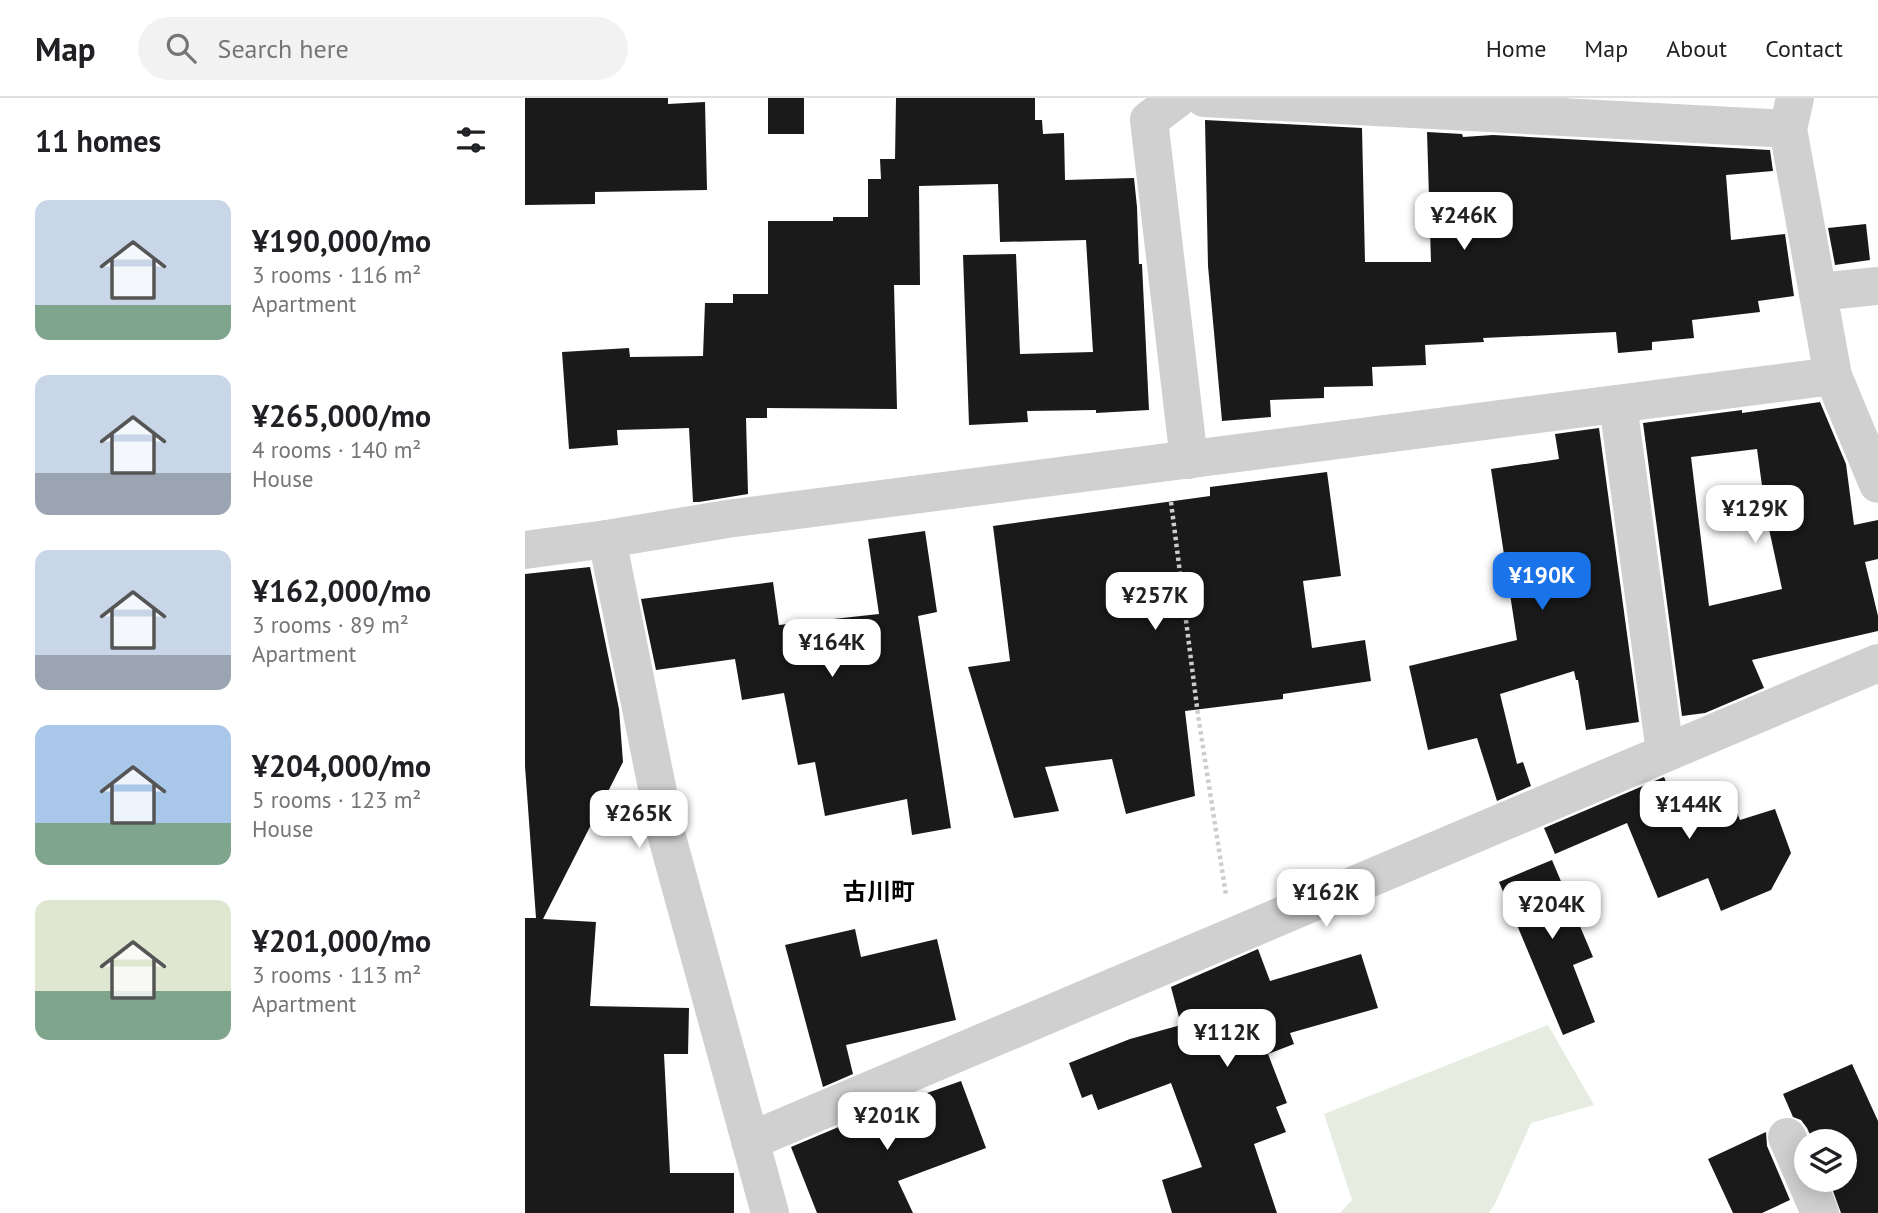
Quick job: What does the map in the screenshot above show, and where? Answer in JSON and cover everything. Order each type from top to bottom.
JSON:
[{"type":"street","points":[[1204,98],[1792,113],[1833,376],[1878,484]]},
{"type":"street","points":[[1158,105],[1177,461]]},
{"type":"street","points":[[1818,292],[1878,286]]},
{"type":"street","points":[[525,550],[727,519],[1833,376]]},
{"type":"street","points":[[1618,404],[1665,752]]},
{"type":"street","points":[[607,539],[667,837],[770,1213]]},
{"type":"street","points":[[750,1141],[1878,663]]},
{"type":"street","points":[[1787,1137],[1821,1213]]},
{"type":"path","points":[[1177,461],[1201,740],[1232,937]]},
{"type":"shaded area","points":[[1548,1025],[1594,1105],[1531,1123],[1489,1213],[1340,1213],[1352,1200],[1324,1114]]},
{"type":"building","points":[[525,98],[668,98],[668,104],[705,102],[707,190],[595,192],[595,204],[525,205]]},
{"type":"building","points":[[768,98],[804,98],[804,134],[768,134]]},
{"type":"building","points":[[896,98],[1035,98],[1035,120],[1042,120],[1043,134],[1064,133],[1065,180],[1134,178],[1139,264],[1142,264],[1149,410],[1096,413],[1096,410],[1027,411],[1028,422],[969,425],[963,255],[1016,254],[1020,354],[1093,352],[1086,240],[1000,242],[998,184],[919,186],[920,285],[894,285],[897,409],[767,408],[767,418],[746,418],[748,494],[699,502],[693,502],[689,428],[617,430],[618,445],[569,449],[562,352],[629,348],[630,357],[703,356],[705,303],[733,303],[733,294],[768,294],[768,221],[833,221],[833,217],[868,217],[868,179],[881,179],[880,159],[895,159]]},
{"type":"building","points":[[1205,120],[1362,128],[1365,262],[1431,262],[1427,132],[1462,134],[1463,137],[1493,135],[1770,150],[1773,171],[1726,175],[1731,240],[1785,234],[1794,296],[1758,301],[1760,312],[1692,320],[1694,338],[1652,342],[1652,350],[1618,353],[1616,332],[1483,338],[1484,342],[1425,345],[1426,365],[1372,367],[1373,386],[1324,387],[1324,398],[1270,400],[1271,417],[1222,421],[1208,266]]},
{"type":"building","points":[[1866,224],[1870,260],[1835,265],[1828,228]]},
{"type":"building","points":[[1820,402],[1846,464],[1854,525],[1878,520],[1878,559],[1865,562],[1878,616],[1878,631],[1752,660],[1764,688],[1705,713],[1682,716],[1643,423],[1742,410],[1742,413]],"holes":[[[1757,449],[1766,515],[1782,589],[1709,606],[1691,457]]]},
{"type":"building","points":[[1599,428],[1639,722],[1586,730],[1578,680],[1574,671],[1500,694],[1517,764],[1523,762],[1531,786],[1497,801],[1477,738],[1428,750],[1409,666],[1517,640],[1491,469],[1559,459],[1555,434]]},
{"type":"building","points":[[1327,472],[1341,576],[1303,581],[1312,648],[1365,640],[1371,681],[1283,694],[1283,699],[1185,711],[1195,796],[1126,814],[1112,759],[1045,767],[1059,811],[1014,818],[968,667],[1010,661],[993,526],[1210,496],[1210,487]]},
{"type":"building","points":[[925,531],[937,612],[918,616],[951,828],[912,835],[907,799],[825,816],[815,762],[798,765],[784,693],[742,700],[735,659],[656,670],[641,599],[773,582],[779,625],[879,614],[868,539]]},
{"type":"building","points":[[590,567],[619,709],[623,762],[543,919],[596,922],[590,1006],[689,1008],[688,1054],[664,1054],[670,1173],[734,1173],[734,1213],[525,1213],[525,918],[536,918],[525,766],[525,574]]},
{"type":"building","points":[[1664,777],[1676,806],[1726,786],[1740,820],[1775,809],[1791,853],[1771,890],[1721,911],[1708,878],[1658,898],[1627,823],[1555,854],[1544,828]]},
{"type":"building","points":[[1552,860],[1593,957],[1573,965],[1595,1022],[1563,1035],[1499,882]]},
{"type":"building","points":[[855,929],[861,957],[937,939],[956,1020],[846,1045],[853,1074],[823,1087],[785,945]]},
{"type":"building","points":[[1258,949],[1270,981],[1361,954],[1378,1008],[1290,1033],[1294,1044],[1268,1054],[1287,1103],[1276,1107],[1286,1132],[1254,1144],[1277,1213],[1172,1213],[1162,1180],[1202,1167],[1171,1083],[1098,1110],[1092,1094],[1082,1098],[1069,1063],[1130,1039],[1181,1025],[1171,987]]},
{"type":"building","points":[[1852,1064],[1878,1121],[1878,1213],[1841,1213],[1833,1192],[1857,1192],[1857,1129],[1807,1129],[1801,1120],[1793,1117],[1783,1094]]},
{"type":"building","points":[[961,1081],[986,1148],[898,1181],[913,1213],[817,1213],[791,1147],[879,1110]]},
{"type":"building","points":[[1766,1132],[1767,1146],[1790,1200],[1762,1213],[1733,1213],[1708,1159]]},
{"type":"district","name":"古川町","points":[[879,892]]}]
